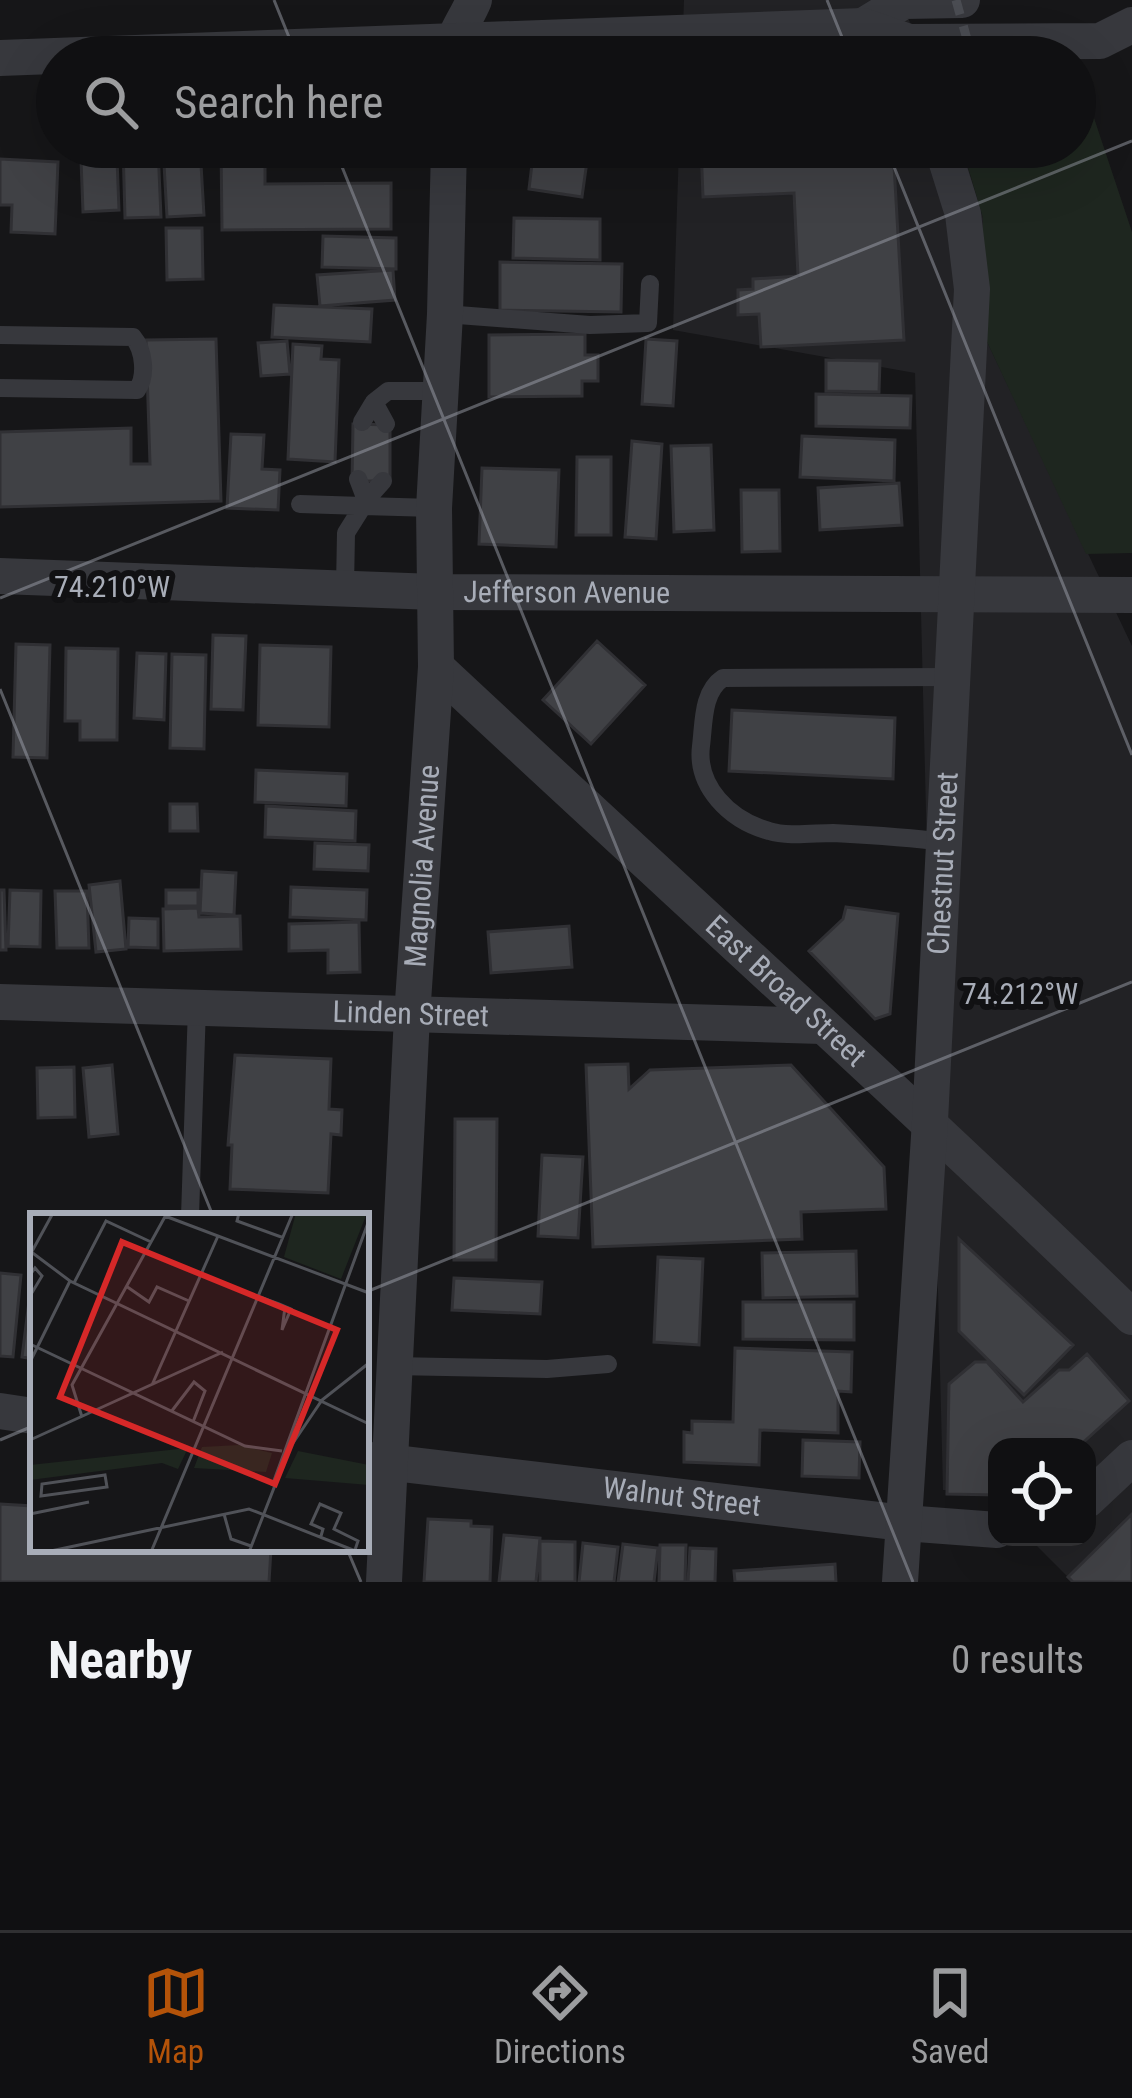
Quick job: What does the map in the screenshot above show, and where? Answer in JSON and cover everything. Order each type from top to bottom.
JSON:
[{"type":"street","points":[[458,36],[474,0]]},
{"type":"street","points":[[894,0],[962,0]]},
{"type":"street","points":[[1109,0],[1132,8]]},
{"type":"street","points":[[684,36],[863,26],[904,1]]},
{"type":"street","points":[[1096,41],[1132,25]]},
{"type":"street","points":[[863,26],[883,36]]},
{"type":"street","points":[[0,58],[36,57]]},
{"type":"street","name":"Magnolia Avenue","points":[[384,1582],[377,1461],[393,1366],[436,667],[434,508],[448,168]]},
{"type":"street","name":"Chestnut Street","points":[[900,1582],[930,1121],[972,289],[963,214],[949,168]]},
{"type":"street","name":"Jefferson Avenue","points":[[0,575],[435,592],[1132,595]]},
{"type":"street","name":"East Broad Street","points":[[436,667],[930,1121],[1132,1317]]},
{"type":"street","name":"Linden Street","points":[[0,1002],[822,1026]]},
{"type":"street","points":[[0,1411],[30,1416]]},
{"type":"street","points":[[1096,1492],[1132,1458]]},
{"type":"street","name":"Walnut Street","points":[[377,1461],[988,1529]]},
{"type":"lane","points":[[445,314],[590,325],[648,322],[650,284]]},
{"type":"lane","points":[[0,335],[133,337],[141,349],[142,381],[137,391],[0,388]]},
{"type":"lane","points":[[362,422],[388,391],[440,391]]},
{"type":"lane","points":[[374,403],[386,424]]},
{"type":"lane","points":[[358,479],[364,503]]},
{"type":"lane","points":[[345,587],[346,533],[383,481]]},
{"type":"lane","points":[[300,504],[434,508]]},
{"type":"lane","points":[[944,842],[770,832],[730,811],[714,796],[698,769],[707,701],[723,678],[952,677]]},
{"type":"lane","points":[[190,1213],[197,1007]]},
{"type":"lane","points":[[393,1366],[547,1369],[608,1364]]},
{"type":"shaded area","points":[[684,0],[899,0],[917,36],[683,36]]},
{"type":"shaded area","points":[[1096,124],[1132,232],[1132,553],[1086,554],[981,329],[983,218],[968,168],[1096,168]]},
{"type":"shaded area","points":[[678,168],[968,168],[983,218],[981,329],[1132,646],[1132,1582],[1073,1582],[1037,1546],[1096,1546],[1096,1438],[988,1438],[988,1496],[943,1490],[915,373],[673,330]]},
{"type":"building","points":[[0,159],[36,161],[36,168],[58,168],[55,234],[11,232],[12,205],[0,205]]},
{"type":"building","points":[[81,168],[117,168],[119,210],[83,212]]},
{"type":"building","points":[[124,168],[159,168],[161,217],[125,218]]},
{"type":"building","points":[[164,168],[201,168],[204,215],[167,217]]},
{"type":"building","points":[[221,168],[265,168],[265,184],[391,183],[391,229],[222,230]]},
{"type":"building","points":[[532,168],[586,168],[582,197],[529,189]]},
{"type":"building","points":[[702,168],[894,168],[904,340],[761,347],[759,314],[738,315],[738,290],[753,289],[753,279],[798,276],[794,193],[703,197]]},
{"type":"building","points":[[514,218],[600,219],[600,260],[513,258]]},
{"type":"building","points":[[166,228],[202,228],[203,279],[167,280]]},
{"type":"building","points":[[323,236],[396,238],[396,269],[322,267]]},
{"type":"building","points":[[500,262],[622,264],[621,312],[500,310]]},
{"type":"building","points":[[393,270],[395,300],[320,306],[317,275]]},
{"type":"building","points":[[274,305],[372,309],[370,342],[272,337]]},
{"type":"building","points":[[585,334],[585,355],[598,355],[598,381],[582,381],[582,396],[489,397],[489,335]]},
{"type":"building","points":[[216,339],[221,501],[0,507],[0,432],[131,428],[131,464],[150,464],[146,340]]},
{"type":"building","points":[[646,339],[677,341],[673,406],[642,404]]},
{"type":"building","points":[[287,341],[290,374],[261,376],[258,343]]},
{"type":"building","points":[[293,344],[322,346],[321,359],[339,360],[335,462],[288,459]]},
{"type":"building","points":[[826,360],[880,361],[879,392],[826,391]]},
{"type":"building","points":[[816,394],[911,396],[910,428],[816,426]]},
{"type":"building","points":[[353,424],[390,425],[390,481],[352,481]]},
{"type":"building","points":[[231,434],[264,435],[262,469],[280,470],[278,510],[227,508]]},
{"type":"building","points":[[802,436],[895,440],[894,481],[800,477]]},
{"type":"building","points":[[632,441],[662,444],[656,539],[625,537]]},
{"type":"building","points":[[711,445],[714,530],[674,532],[671,446]]},
{"type":"building","points":[[577,457],[611,457],[611,535],[576,535]]},
{"type":"building","points":[[482,468],[559,470],[556,547],[479,544]]},
{"type":"building","points":[[899,483],[902,525],[820,530],[818,488]]},
{"type":"building","points":[[741,490],[779,490],[780,551],[742,552]]},
{"type":"building","points":[[213,635],[246,636],[243,710],[211,709]]},
{"type":"building","points":[[597,641],[645,685],[591,744],[543,700]]},
{"type":"building","points":[[16,644],[50,645],[47,758],[13,757]]},
{"type":"building","points":[[260,645],[331,647],[329,727],[258,725]]},
{"type":"building","points":[[66,648],[118,649],[117,740],[80,740],[80,721],[65,721]]},
{"type":"building","points":[[137,653],[166,654],[164,720],[134,718]]},
{"type":"building","points":[[172,654],[206,655],[204,749],[170,748]]},
{"type":"building","points":[[732,710],[895,718],[893,779],[729,771]]},
{"type":"building","points":[[256,770],[347,774],[346,806],[255,802]]},
{"type":"building","points":[[170,804],[197,804],[198,831],[170,831]]},
{"type":"building","points":[[266,806],[356,811],[355,841],[265,837]]},
{"type":"building","points":[[315,843],[369,845],[368,871],[314,869]]},
{"type":"building","points":[[202,871],[236,873],[234,915],[200,913]]},
{"type":"building","points":[[120,881],[126,949],[96,952],[89,885]]},
{"type":"building","points":[[291,887],[367,890],[366,920],[290,917]]},
{"type":"building","points":[[0,890],[4,890],[6,950],[0,950]]},
{"type":"building","points":[[10,890],[41,891],[40,947],[8,946]]},
{"type":"building","points":[[166,890],[198,890],[198,906],[166,906]]},
{"type":"building","points":[[55,891],[87,891],[89,948],[57,948]]},
{"type":"building","points":[[846,907],[898,914],[890,1014],[875,1019],[809,951],[843,919]]},
{"type":"building","points":[[198,908],[199,917],[240,916],[241,949],[164,951],[163,909]]},
{"type":"building","points":[[129,918],[158,919],[158,948],[128,947]]},
{"type":"building","points":[[359,922],[360,972],[328,973],[328,950],[289,951],[289,924]]},
{"type":"building","points":[[569,926],[572,967],[491,973],[488,932]]},
{"type":"building","points":[[235,1055],[331,1059],[329,1109],[342,1110],[341,1135],[331,1134],[328,1193],[230,1189],[232,1145],[228,1145]]},
{"type":"building","points":[[628,1064],[629,1089],[650,1070],[791,1065],[884,1167],[886,1209],[801,1212],[802,1239],[593,1247],[586,1065]]},
{"type":"building","points":[[112,1065],[118,1134],[89,1137],[83,1068]]},
{"type":"building","points":[[74,1067],[75,1117],[38,1118],[37,1068]]},
{"type":"building","points":[[455,1119],[497,1119],[496,1260],[454,1260]]},
{"type":"building","points":[[542,1155],[583,1157],[578,1238],[538,1236]]},
{"type":"building","points":[[959,1239],[1073,1345],[1024,1395],[959,1331]]},
{"type":"building","points":[[856,1251],[857,1296],[763,1298],[762,1253]]},
{"type":"building","points":[[658,1257],[703,1259],[699,1345],[654,1342]]},
{"type":"building","points":[[0,1273],[21,1275],[13,1357],[0,1356]]},
{"type":"building","points":[[454,1278],[542,1282],[540,1314],[452,1310]]},
{"type":"building","points":[[30,1293],[30,1358],[22,1357]]},
{"type":"building","points":[[743,1302],[854,1302],[854,1340],[743,1339]]},
{"type":"building","points":[[735,1348],[852,1352],[851,1392],[838,1391],[838,1433],[760,1430],[759,1465],[684,1462],[684,1432],[692,1433],[692,1421],[733,1422]]},
{"type":"building","points":[[1087,1354],[1129,1401],[1088,1438],[988,1438],[988,1495],[947,1494],[949,1384],[975,1362],[987,1362],[1023,1402],[1059,1370],[1069,1370]]},
{"type":"building","points":[[803,1440],[860,1442],[859,1478],[802,1476]]},
{"type":"building","points":[[0,1504],[30,1506],[30,1552],[271,1552],[269,1582],[0,1582]]},
{"type":"building","points":[[1132,1514],[1132,1582],[1073,1582],[1068,1577]]},
{"type":"building","points":[[428,1519],[492,1527],[490,1582],[424,1582]]},
{"type":"building","points":[[504,1535],[540,1538],[536,1582],[499,1582]]},
{"type":"building","points":[[540,1541],[575,1542],[575,1582],[540,1582]]},
{"type":"building","points":[[583,1543],[618,1547],[614,1582],[579,1582]]},
{"type":"building","points":[[623,1544],[658,1548],[654,1582],[618,1582]]},
{"type":"building","points":[[660,1545],[686,1545],[685,1582],[659,1582]]},
{"type":"building","points":[[690,1548],[716,1549],[715,1582],[688,1582]]},
{"type":"building","points":[[835,1564],[836,1582],[735,1582],[734,1571]]},
{"type":"railway","points":[[956,0],[966,36]]}]
